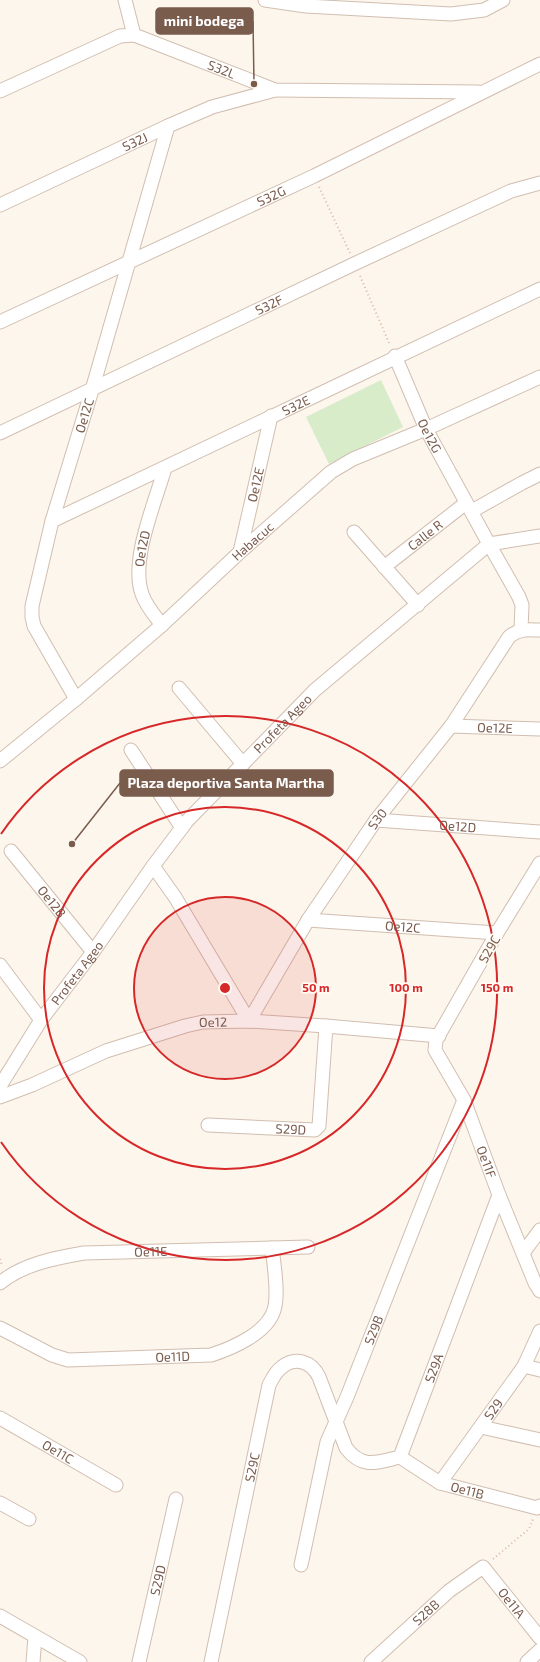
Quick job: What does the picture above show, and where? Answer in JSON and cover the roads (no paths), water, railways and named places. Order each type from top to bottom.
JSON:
[{"type":"street","points":[[0,91],[120,36],[134,35],[125,0]]},
{"type":"street","points":[[265,0],[313,6],[451,14],[484,10],[503,0]]},
{"type":"street","name":"S32L","points":[[134,35],[275,90],[481,92]]},
{"type":"street","name":"S32G","points":[[0,322],[128,261],[314,176],[540,64]]},
{"type":"street","name":"S32J","points":[[0,206],[168,126],[226,102],[275,90]]},
{"type":"street","name":"Oe12C","points":[[76,699],[34,626],[32,617],[34,594],[52,521],[92,390],[168,126]]},
{"type":"street","name":"S32F","points":[[0,433],[362,260],[511,192],[540,183]]},
{"type":"street","name":"S32E","points":[[52,521],[165,468],[395,356],[540,289]]},
{"type":"street","name":"Oe12G","points":[[395,356],[426,429],[469,507]]},
{"type":"street","name":"Habacuc","points":[[0,761],[76,699],[162,625],[240,552],[337,468],[353,458],[426,429],[540,377]]},
{"type":"street","name":"Oe12E","points":[[240,552],[271,416]]},
{"type":"street","name":"Oe12D","points":[[162,625],[142,595],[138,573],[141,548],[165,468]]},
{"type":"street","points":[[540,474],[469,507],[488,544],[521,601],[520,629],[540,630]]},
{"type":"street","points":[[522,483],[540,483]]},
{"type":"street","name":"Calle R","points":[[384,567],[469,507]]},
{"type":"street","points":[[354,532],[418,605]]},
{"type":"street","points":[[488,544],[540,536]]},
{"type":"street","name":"Profeta Ageo","points":[[0,1086],[41,1020],[93,952],[153,866],[187,821],[315,690],[418,605],[488,544]]},
{"type":"street","name":"S30","points":[[249,1021],[308,920],[376,820],[451,726],[509,637],[520,629]]},
{"type":"street","points":[[180,688],[243,764]]},
{"type":"street","name":"Oe12E","points":[[451,726],[540,729]]},
{"type":"street","points":[[131,750],[182,828]]},
{"type":"street","name":"Oe12D","points":[[376,820],[540,832]]},
{"type":"street","name":"Oe12B","points":[[11,851],[93,952]]},
{"type":"street","name":"S29C","points":[[439,1036],[497,933],[540,862]]},
{"type":"street","points":[[153,866],[175,897],[249,1021]]},
{"type":"street","name":"Oe12C","points":[[308,920],[497,933]]},
{"type":"street","points":[[0,965],[41,1020]]},
{"type":"street","name":"Oe12","points":[[0,1097],[32,1086],[106,1051],[179,1028],[210,1021],[249,1021],[326,1026],[439,1036]]},
{"type":"street","name":"S29D","points":[[208,1125],[315,1130],[319,1126],[326,1026]]},
{"type":"street","name":"Oe11F","points":[[439,1036],[436,1040],[435,1050],[464,1100],[499,1195],[535,1283],[540,1291]]},
{"type":"street","name":"S29B","points":[[301,1565],[327,1442],[347,1397],[464,1100]]},
{"type":"street","name":"S29A","points":[[400,1457],[499,1195]]},
{"type":"street","points":[[523,1253],[540,1230]]},
{"type":"street","name":"Oe11E","points":[[0,1283],[30,1266],[57,1258],[84,1253],[308,1247]]},
{"type":"street","name":"Oe11D","points":[[0,1328],[52,1355],[68,1360],[212,1355],[246,1340],[272,1317],[276,1299],[272,1248]]},
{"type":"street","name":"S29","points":[[440,1483],[524,1366],[540,1331]]},
{"type":"street","name":"S29C","points":[[211,1662],[269,1385],[274,1375],[282,1367],[291,1362],[301,1361],[309,1364],[315,1369],[319,1377],[336,1420]]},
{"type":"street","points":[[524,1366],[540,1370]]},
{"type":"street","name":"Oe11C","points":[[0,1418],[116,1485]]},
{"type":"street","points":[[336,1420],[346,1448],[360,1461],[379,1463],[400,1457]]},
{"type":"street","points":[[481,1426],[540,1440]]},
{"type":"street","name":"Oe11B","points":[[400,1457],[440,1483],[539,1507]]},
{"type":"street","name":"S29D","points":[[139,1662],[176,1499]]},
{"type":"street","points":[[0,1503],[29,1519]]},
{"type":"street","name":"Oe11A","points":[[483,1567],[540,1638]]},
{"type":"street","name":"S28B","points":[[371,1662],[449,1591],[483,1567]]},
{"type":"street","points":[[0,1616],[80,1662]]},
{"type":"street","points":[[33,1662],[35,1637]]},
{"type":"street","points":[[527,1662],[540,1650]]},
{"type":"place","name":"mini bodega","points":[[254,84]]},
{"type":"place","name":"Plaza deportiva Santa Martha","points":[[72,844]]}]
